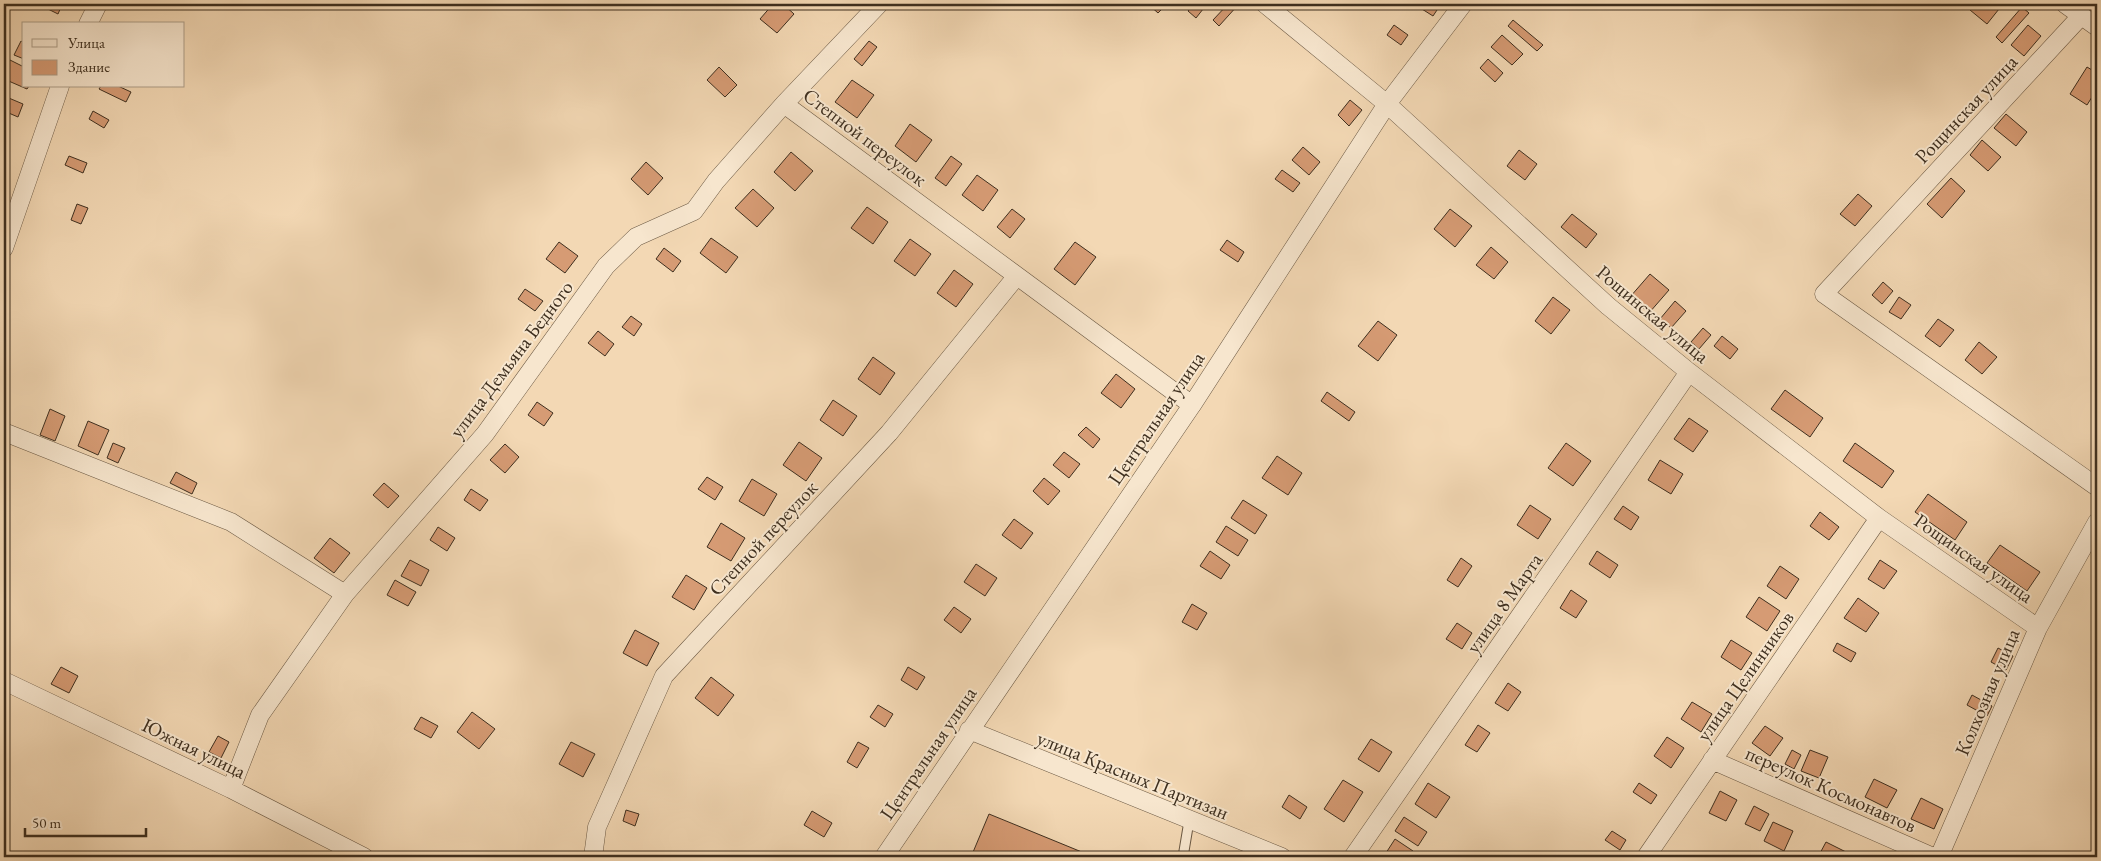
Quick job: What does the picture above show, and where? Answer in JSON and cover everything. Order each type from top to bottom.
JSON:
[{"type":"street","points":[[89,22],[98,4]]},
{"type":"street","name":"улица Демьяна Бедного","points":[[231,789],[260,714],[345,594],[485,434],[606,266],[636,238],[694,211],[716,181],[784,104],[879,4]]},
{"type":"street","name":"Рощинская улица","points":[[1265,4],[1387,104],[1608,306],[1689,372],[1879,518],[2038,628]]},
{"type":"street","name":"Центральная улица","points":[[884,857],[1192,405],[1387,104],[1463,4]]},
{"type":"street","points":[[2065,4],[2097,27]]},
{"type":"street","name":"Рощинская улица","points":[[2081,16],[1824,294],[2097,487]]},
{"type":"street","points":[[4,248],[59,88]]},
{"type":"street","name":"Степной переулок","points":[[784,104],[1192,405]]},
{"type":"street","name":"Степной переулок","points":[[594,857],[597,827],[664,676],[889,433],[1016,277]]},
{"type":"street","name":"улица 8 Марта","points":[[1354,857],[1689,372]]},
{"type":"street","points":[[4,432],[231,522],[345,594]]},
{"type":"street","name":"улица Целинников","points":[[1646,857],[1879,518]]},
{"type":"street","name":"Колхозная улица","points":[[1940,857],[2038,628],[2097,522]]},
{"type":"street","name":"Южная улица","points":[[4,681],[231,789],[364,857]]},
{"type":"street","name":"улица Красных Партизан","points":[[969,730],[1189,821],[1282,857]]},
{"type":"street","name":"переулок Космонавтов","points":[[1712,760],[1933,857]]},
{"type":"lane","points":[[1183,857],[1189,821]]},
{"type":"building","points":[[44,4],[55,4],[61,7],[58,14],[42,6]]},
{"type":"building","points":[[773,4],[783,4],[794,14],[777,33],[760,19]]},
{"type":"building","points":[[1148,4],[1167,4],[1158,13]]},
{"type":"building","points":[[1194,4],[1207,4],[1196,18],[1188,11]]},
{"type":"building","points":[[1228,4],[1238,5],[1219,26],[1213,20]]},
{"type":"building","points":[[1414,4],[1441,4],[1433,16]]},
{"type":"building","points":[[1538,4],[1548,4],[1544,9]]},
{"type":"building","points":[[1975,4],[2003,4],[1987,24],[1970,10]]},
{"type":"building","points":[[2022,7],[2029,13],[2002,43],[1996,37]]},
{"type":"building","points":[[1513,20],[1543,45],[1537,51],[1508,26]]},
{"type":"building","points":[[1394,25],[1408,35],[1401,45],[1387,35]]},
{"type":"building","points":[[2028,25],[2041,36],[2024,56],[2011,45]]},
{"type":"building","points":[[1502,35],[1523,54],[1512,65],[1491,47]]},
{"type":"building","points":[[21,41],[22,58],[14,55]]},
{"type":"building","points":[[869,41],[877,47],[862,66],[854,59]]},
{"type":"building","points":[[1488,59],[1503,73],[1495,82],[1480,68]]},
{"type":"building","points":[[10,60],[22,66],[22,87],[4,79]]},
{"type":"building","points":[[719,67],[737,85],[725,97],[707,80]]},
{"type":"building","points":[[2087,67],[2097,73],[2097,89],[2087,105],[2070,94]]},
{"type":"building","points":[[852,80],[874,95],[857,118],[835,102]]},
{"type":"building","points":[[122,88],[131,92],[126,102],[99,89]]},
{"type":"building","points":[[4,96],[23,104],[18,117],[4,111]]},
{"type":"building","points":[[1350,100],[1362,110],[1349,126],[1338,115]]},
{"type":"building","points":[[93,111],[109,120],[104,128],[89,119]]},
{"type":"building","points":[[2006,114],[2027,132],[2016,146],[1994,128]]},
{"type":"building","points":[[910,124],[932,140],[916,162],[895,146]]},
{"type":"building","points":[[1982,140],[2001,157],[1988,171],[1970,155]]},
{"type":"building","points":[[1303,147],[1320,162],[1309,175],[1292,160]]},
{"type":"building","points":[[1519,150],[1537,164],[1525,180],[1507,166]]},
{"type":"building","points":[[791,152],[813,171],[795,191],[774,172]]},
{"type":"building","points":[[69,156],[87,163],[83,173],[65,165]]},
{"type":"building","points":[[951,156],[962,164],[946,186],[935,178]]},
{"type":"building","points":[[646,162],[663,178],[648,195],[631,179]]},
{"type":"building","points":[[1282,170],[1300,183],[1293,192],[1275,179]]},
{"type":"building","points":[[977,175],[998,190],[983,211],[962,195]]},
{"type":"building","points":[[1951,178],[1965,191],[1942,218],[1927,204]]},
{"type":"building","points":[[753,189],[774,208],[757,227],[735,208]]},
{"type":"building","points":[[1858,194],[1872,206],[1855,226],[1840,214]]},
{"type":"building","points":[[77,204],[88,208],[81,224],[71,220]]},
{"type":"building","points":[[867,207],[888,222],[873,244],[851,228]]},
{"type":"building","points":[[1012,209],[1025,219],[1010,238],[997,227]]},
{"type":"building","points":[[1450,209],[1472,226],[1455,247],[1434,229]]},
{"type":"building","points":[[1572,214],[1597,234],[1586,248],[1561,227]]},
{"type":"building","points":[[711,238],[738,257],[726,273],[700,253]]},
{"type":"building","points":[[910,239],[931,254],[915,276],[894,261]]},
{"type":"building","points":[[1227,240],[1244,252],[1238,262],[1220,250]]},
{"type":"building","points":[[559,242],[578,256],[565,273],[546,259]]},
{"type":"building","points":[[1075,242],[1096,257],[1075,285],[1054,269]]},
{"type":"building","points":[[1491,247],[1508,262],[1494,279],[1476,265]]},
{"type":"building","points":[[664,248],[681,261],[673,272],[656,259]]},
{"type":"building","points":[[954,270],[973,284],[956,307],[937,293]]},
{"type":"building","points":[[1650,274],[1669,290],[1649,313],[1630,297]]},
{"type":"building","points":[[1883,282],[1893,291],[1882,304],[1872,295]]},
{"type":"building","points":[[525,289],[543,301],[535,311],[518,299]]},
{"type":"building","points":[[1553,297],[1570,310],[1551,334],[1535,321]]},
{"type":"building","points":[[1899,297],[1911,305],[1901,319],[1889,312]]},
{"type":"building","points":[[1675,301],[1686,311],[1671,328],[1660,319]]},
{"type":"building","points":[[631,316],[642,324],[634,336],[622,327]]},
{"type":"building","points":[[1938,319],[1954,330],[1940,347],[1925,336]]},
{"type":"building","points":[[1378,321],[1397,335],[1378,361],[1358,346]]},
{"type":"building","points":[[1703,328],[1711,335],[1699,349],[1691,342]]},
{"type":"building","points":[[598,331],[614,344],[605,356],[588,343]]},
{"type":"building","points":[[1722,336],[1738,349],[1730,359],[1714,346]]},
{"type":"building","points":[[1979,342],[1997,357],[1982,374],[1965,360]]},
{"type":"building","points":[[873,357],[895,373],[880,395],[858,379]]},
{"type":"building","points":[[1116,374],[1135,389],[1121,408],[1101,393]]},
{"type":"building","points":[[1785,390],[1823,418],[1810,437],[1771,409]]},
{"type":"building","points":[[1327,392],[1355,412],[1349,421],[1321,401]]},
{"type":"building","points":[[833,400],[857,416],[843,436],[820,420]]},
{"type":"building","points":[[537,402],[553,413],[544,426],[528,415]]},
{"type":"building","points":[[50,409],[65,416],[55,441],[40,435]]},
{"type":"building","points":[[1689,418],[1708,431],[1693,452],[1674,439]]},
{"type":"building","points":[[88,421],[109,430],[98,455],[78,446]]},
{"type":"building","points":[[1086,427],[1100,439],[1093,448],[1078,435]]},
{"type":"building","points":[[799,442],[822,458],[806,481],[783,465]]},
{"type":"building","points":[[113,443],[125,448],[118,463],[107,458]]},
{"type":"building","points":[[1566,443],[1591,461],[1573,486],[1548,468]]},
{"type":"building","points":[[1855,443],[1894,471],[1882,488],[1843,461]]},
{"type":"building","points":[[505,444],[519,457],[505,473],[490,460]]},
{"type":"building","points":[[1064,452],[1080,464],[1069,478],[1053,465]]},
{"type":"building","points":[[1277,456],[1302,473],[1288,495],[1262,478]]},
{"type":"building","points":[[1660,460],[1683,474],[1671,494],[1648,480]]},
{"type":"building","points":[[176,472],[197,483],[192,494],[170,483]]},
{"type":"building","points":[[707,477],[723,487],[715,500],[698,489]]},
{"type":"building","points":[[1044,478],[1060,491],[1048,505],[1033,491]]},
{"type":"building","points":[[752,479],[777,494],[764,516],[739,501]]},
{"type":"building","points":[[384,483],[399,496],[388,508],[373,495]]},
{"type":"building","points":[[471,489],[488,500],[480,511],[464,500]]},
{"type":"building","points":[[1928,494],[1967,522],[1955,540],[1915,512]]},
{"type":"building","points":[[1243,500],[1267,515],[1255,534],[1231,518]]},
{"type":"building","points":[[1530,505],[1551,519],[1538,539],[1517,525]]},
{"type":"building","points":[[1623,506],[1639,517],[1631,530],[1614,519]]},
{"type":"building","points":[[1820,512],[1839,527],[1829,540],[1810,526]]},
{"type":"building","points":[[1014,519],[1033,533],[1021,549],[1002,535]]},
{"type":"building","points":[[721,523],[745,538],[731,561],[707,547]]},
{"type":"building","points":[[1226,526],[1248,540],[1238,556],[1216,542]]},
{"type":"building","points":[[438,527],[455,538],[447,551],[430,540]]},
{"type":"building","points":[[330,538],[350,553],[334,573],[314,558]]},
{"type":"building","points":[[2000,545],[2040,572],[2027,591],[1987,563]]},
{"type":"building","points":[[1210,551],[1230,565],[1221,579],[1200,566]]},
{"type":"building","points":[[1597,551],[1618,565],[1610,578],[1589,564]]},
{"type":"building","points":[[1461,558],[1472,566],[1458,587],[1447,580]]},
{"type":"building","points":[[410,560],[429,570],[421,586],[401,576]]},
{"type":"building","points":[[1880,560],[1897,571],[1884,589],[1868,579]]},
{"type":"building","points":[[976,564],[997,578],[985,596],[964,582]]},
{"type":"building","points":[[1780,566],[1799,579],[1786,599],[1767,586]]},
{"type":"building","points":[[686,575],[707,588],[694,610],[672,597]]},
{"type":"building","points":[[395,580],[416,592],[408,606],[387,595]]},
{"type":"building","points":[[1571,590],[1587,601],[1576,618],[1560,608]]},
{"type":"building","points":[[1759,597],[1780,611],[1767,631],[1746,617]]},
{"type":"building","points":[[1858,598],[1879,613],[1866,632],[1844,618]]},
{"type":"building","points":[[1192,604],[1207,613],[1197,630],[1182,622]]},
{"type":"building","points":[[954,607],[971,619],[961,633],[944,620]]},
{"type":"building","points":[[1457,623],[1472,633],[1462,649],[1446,639]]},
{"type":"building","points":[[635,630],[659,643],[647,666],[623,653]]},
{"type":"building","points":[[1731,640],[1752,653],[1741,670],[1721,657]]},
{"type":"building","points":[[1837,643],[1856,653],[1851,662],[1833,651]]},
{"type":"building","points":[[1998,648],[2013,656],[2006,670],[1991,662]]},
{"type":"building","points":[[61,667],[78,676],[69,693],[51,684]]},
{"type":"building","points":[[908,667],[925,677],[917,690],[901,680]]},
{"type":"building","points":[[711,677],[734,695],[718,716],[695,698]]},
{"type":"building","points":[[1508,683],[1521,692],[1508,711],[1495,703]]},
{"type":"building","points":[[1972,695],[1992,706],[1987,716],[1967,705]]},
{"type":"building","points":[[1692,702],[1712,714],[1701,732],[1681,719]]},
{"type":"building","points":[[878,705],[893,714],[885,727],[870,717]]},
{"type":"building","points":[[472,712],[495,729],[479,749],[457,732]]},
{"type":"building","points":[[421,717],[438,726],[431,738],[414,729]]},
{"type":"building","points":[[1478,725],[1490,733],[1477,752],[1465,745]]},
{"type":"building","points":[[1765,726],[1783,738],[1770,756],[1752,743]]},
{"type":"building","points":[[218,736],[229,742],[221,758],[209,752]]},
{"type":"building","points":[[1667,737],[1684,748],[1671,768],[1654,756]]},
{"type":"building","points":[[1371,739],[1392,752],[1379,772],[1358,759]]},
{"type":"building","points":[[571,742],[595,754],[583,777],[559,764]]},
{"type":"building","points":[[858,742],[869,748],[857,768],[847,762]]},
{"type":"building","points":[[1792,750],[1801,755],[1794,769],[1785,764]]},
{"type":"building","points":[[1810,750],[1828,757],[1819,778],[1801,771]]},
{"type":"building","points":[[1874,779],[1897,790],[1887,808],[1865,797]]},
{"type":"building","points":[[1343,780],[1363,792],[1344,822],[1324,809]]},
{"type":"building","points":[[1428,783],[1450,797],[1436,818],[1415,804]]},
{"type":"building","points":[[1639,783],[1657,795],[1651,804],[1633,792]]},
{"type":"building","points":[[1720,791],[1737,800],[1726,821],[1709,813]]},
{"type":"building","points":[[1289,795],[1307,807],[1300,819],[1282,807]]},
{"type":"building","points":[[1921,798],[1943,809],[1934,829],[1911,819]]},
{"type":"building","points":[[1754,806],[1769,814],[1760,831],[1745,824]]},
{"type":"building","points":[[626,810],[639,814],[635,826],[623,821]]},
{"type":"building","points":[[812,811],[832,823],[824,837],[804,825]]},
{"type":"building","points":[[989,814],[1094,857],[971,857]]},
{"type":"building","points":[[1404,817],[1427,832],[1418,846],[1395,831]]},
{"type":"building","points":[[1773,822],[1793,831],[1784,851],[1764,841]]},
{"type":"building","points":[[1612,831],[1626,840],[1620,850],[1605,840]]},
{"type":"building","points":[[1395,839],[1413,851],[1409,857],[1384,856]]},
{"type":"building","points":[[1826,842],[1854,856],[1818,857]]}]
